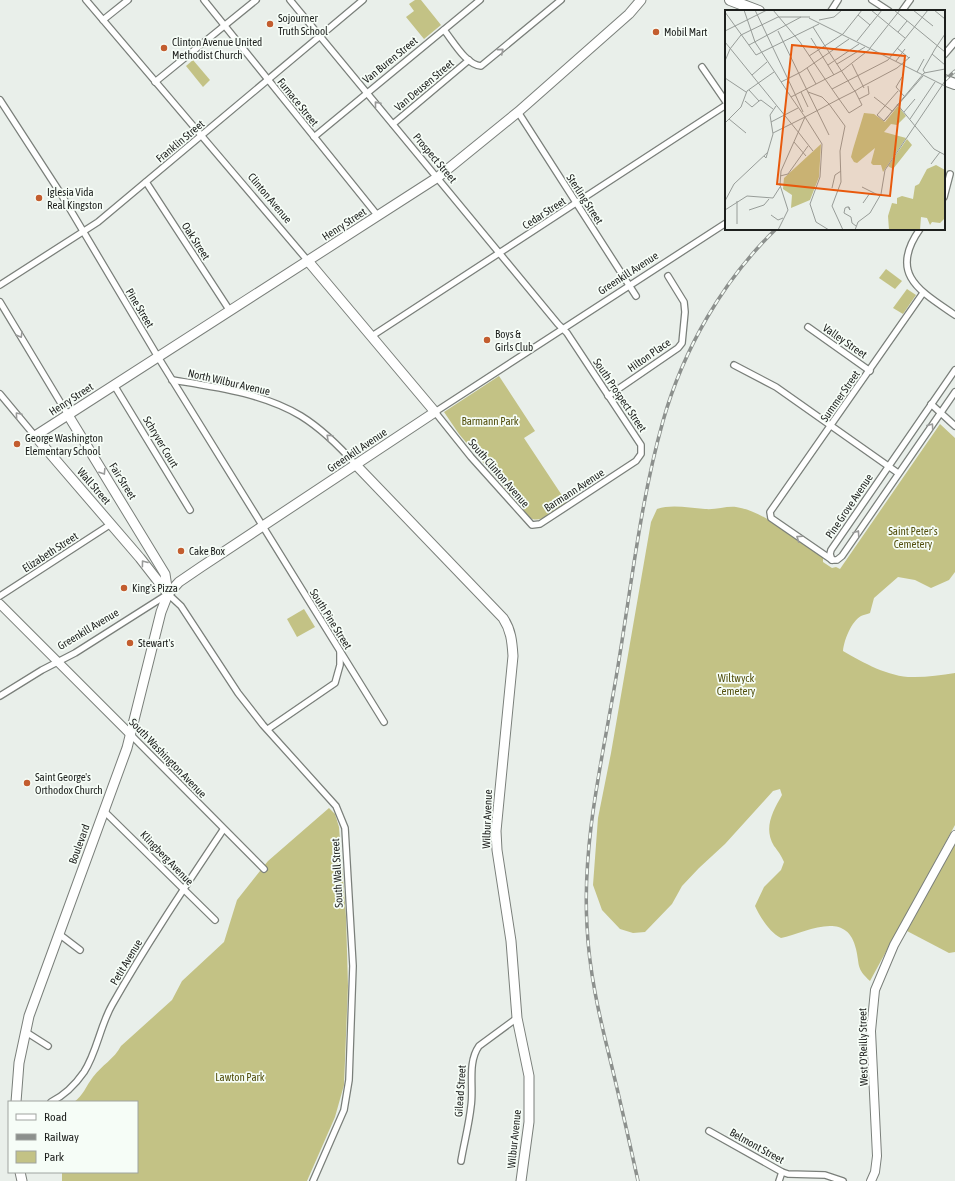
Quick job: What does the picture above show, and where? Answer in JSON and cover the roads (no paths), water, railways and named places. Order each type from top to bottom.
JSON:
[{"type":"highway","points":[[738,1],[757,10]]},
{"type":"highway","points":[[945,80],[955,84]]},
{"type":"main road","name":"Henry Street","points":[[35,436],[438,177],[518,112],[629,14],[641,0]]},
{"type":"main road","name":"Clinton Avenue","points":[[308,261],[435,412]]},
{"type":"main road","name":"Greenkill Avenue","points":[[168,594],[179,582],[435,412]]},
{"type":"main road","name":"Fair Street","points":[[68,415],[165,574],[168,584],[168,594]]},
{"type":"main road","name":"Wall Street","points":[[35,436],[112,524],[168,594]]},
{"type":"main road","name":"Wilbur Avenue","points":[[356,465],[503,618],[509,627],[512,638],[513,656],[496,831],[497,850],[511,940],[517,1018],[529,1083],[529,1122],[521,1181]]},
{"type":"main road","name":"Boulevard","points":[[16,1101],[19,1063],[26,1032],[59,934],[131,735],[161,612],[168,594]]},
{"type":"street","name":"Clinton Avenue","points":[[86,0],[308,261]]},
{"type":"street","points":[[103,20],[128,0]]},
{"type":"street","name":"Furnace Street","points":[[204,0],[224,27],[378,216]]},
{"type":"street","points":[[155,82],[256,0]]},
{"type":"street","name":"Prospect Street","points":[[290,0],[563,329]]},
{"type":"street","name":"Franklin Street","points":[[0,285],[84,232],[202,136],[364,0]]},
{"type":"street","name":"Van Buren Street","points":[[314,137],[480,0]]},
{"type":"street","name":"Van Deusen Street","points":[[393,124],[469,60],[476,66],[481,66],[561,0]]},
{"type":"street","points":[[832,10],[838,0]]},
{"type":"street","points":[[872,0],[887,10]]},
{"type":"street","points":[[903,10],[910,0]]},
{"type":"street","points":[[444,30],[469,60]]},
{"type":"street","points":[[945,54],[955,42]]},
{"type":"street","points":[[702,67],[725,101]]},
{"type":"street","name":"Pine Street","points":[[0,100],[84,232],[158,357],[262,526]]},
{"type":"street","name":"Cedar Street","points":[[372,336],[725,107]]},
{"type":"street","name":"Sterling Street","points":[[518,112],[636,296]]},
{"type":"street","points":[[945,193],[950,174]]},
{"type":"street","name":"Oak Street","points":[[146,182],[230,311]]},
{"type":"street","name":"Greenkill Avenue","points":[[435,412],[725,223]]},
{"type":"street","points":[[919,230],[908,251],[907,264],[910,275],[916,286],[923,293],[955,315]]},
{"type":"street","name":"Hilton Place","points":[[608,396],[678,348],[682,343],[685,312],[684,302],[668,276]]},
{"type":"street","name":"Summer Street","points":[[832,560],[770,518],[769,515],[923,293]]},
{"type":"street","name":"Fair Street","points":[[0,302],[68,415]]},
{"type":"street","name":"Valley Street","points":[[808,327],[870,371]]},
{"type":"street","name":"South Prospect Street","points":[[563,329],[642,447],[641,454],[636,461],[623,470]]},
{"type":"street","points":[[734,365],[776,387],[898,473]]},
{"type":"street","name":"Pine Grove Avenue","points":[[955,370],[831,550],[832,560],[837,560],[842,556],[955,392]]},
{"type":"street","name":"North Wilbur Avenue","points":[[172,380],[252,396],[293,411],[320,428],[356,465]]},
{"type":"street","name":"Schryver Court","points":[[114,385],[190,510]]},
{"type":"street","name":"Wall Street","points":[[0,394],[35,436]]},
{"type":"street","points":[[931,404],[955,426]]},
{"type":"street","name":"South Clinton Avenue","points":[[435,412],[471,457],[522,515],[534,525]]},
{"type":"street","name":"Barmann Avenue","points":[[534,525],[540,524],[623,470]]},
{"type":"street","name":"Elizabeth Street","points":[[0,596],[112,524]]},
{"type":"street","name":"South Pine Street","points":[[262,526],[384,722]]},
{"type":"street","name":"Greenkill Avenue","points":[[0,696],[57,661],[75,653],[168,594]]},
{"type":"street","name":"South Wall Street","points":[[168,594],[181,606],[238,693],[336,806],[345,828],[347,847],[347,887],[353,966],[349,1080],[344,1110],[313,1181]]},
{"type":"street","name":"South Washington Avenue","points":[[0,604],[131,735],[223,830],[264,869]]},
{"type":"street","points":[[268,729],[335,683],[340,665],[340,652]]},
{"type":"street","name":"Klingberg Avenue","points":[[104,811],[145,849],[182,889],[215,920]]},
{"type":"street","name":"Petit Avenue","points":[[52,1101],[62,1097],[76,1083],[85,1070],[112,1006],[182,889],[223,830]]},
{"type":"street","name":"West O'Reilly Street","points":[[871,1181],[877,1156],[871,1031],[875,990],[894,945],[955,835]]},
{"type":"street","points":[[59,934],[80,950]]},
{"type":"street","name":"Gilead Street","points":[[461,1161],[471,1106],[473,1059],[475,1051],[478,1046],[517,1018]]},
{"type":"street","points":[[26,1032],[48,1046]]},
{"type":"street","name":"Belmont Street","points":[[709,1131],[782,1172],[788,1174],[825,1175],[843,1181]]},
{"type":"street","points":[[779,1181],[782,1172]]},
{"type":"railway","points":[[945,80],[955,71]]},
{"type":"railway","points":[[638,1181],[598,1009],[588,943],[586,894],[595,799],[648,483],[671,394],[694,342],[722,293],[757,249],[775,230]]},
{"type":"place","name":"Sojourner Truth School","points":[[270,24]]},
{"type":"place","name":"Mobil Mart","points":[[656,32]]},
{"type":"place","name":"Clinton Avenue United Methodist Church","points":[[164,48]]},
{"type":"place","name":"Iglesia Vida Real Kingston","points":[[39,198]]},
{"type":"place","name":"Boys & Girls Club","points":[[487,340]]},
{"type":"place","name":"George Washington Elementary School","points":[[17,444]]},
{"type":"place","name":"Cake Box","points":[[181,551]]},
{"type":"place","name":"King's Pizza","points":[[124,588]]},
{"type":"place","name":"Stewart's","points":[[130,643]]},
{"type":"place","name":"Saint George's Orthodox Church","points":[[27,783]]},
{"type":"park label","name":"Barmann Park","points":[[490,421]]},
{"type":"park label","name":"Saint Peter's Cemetery","points":[[913,537]]},
{"type":"park label","name":"Wiltwyck Cemetery","points":[[736,684]]},
{"type":"park label","name":"Lawton Park","points":[[240,1077]]}]
